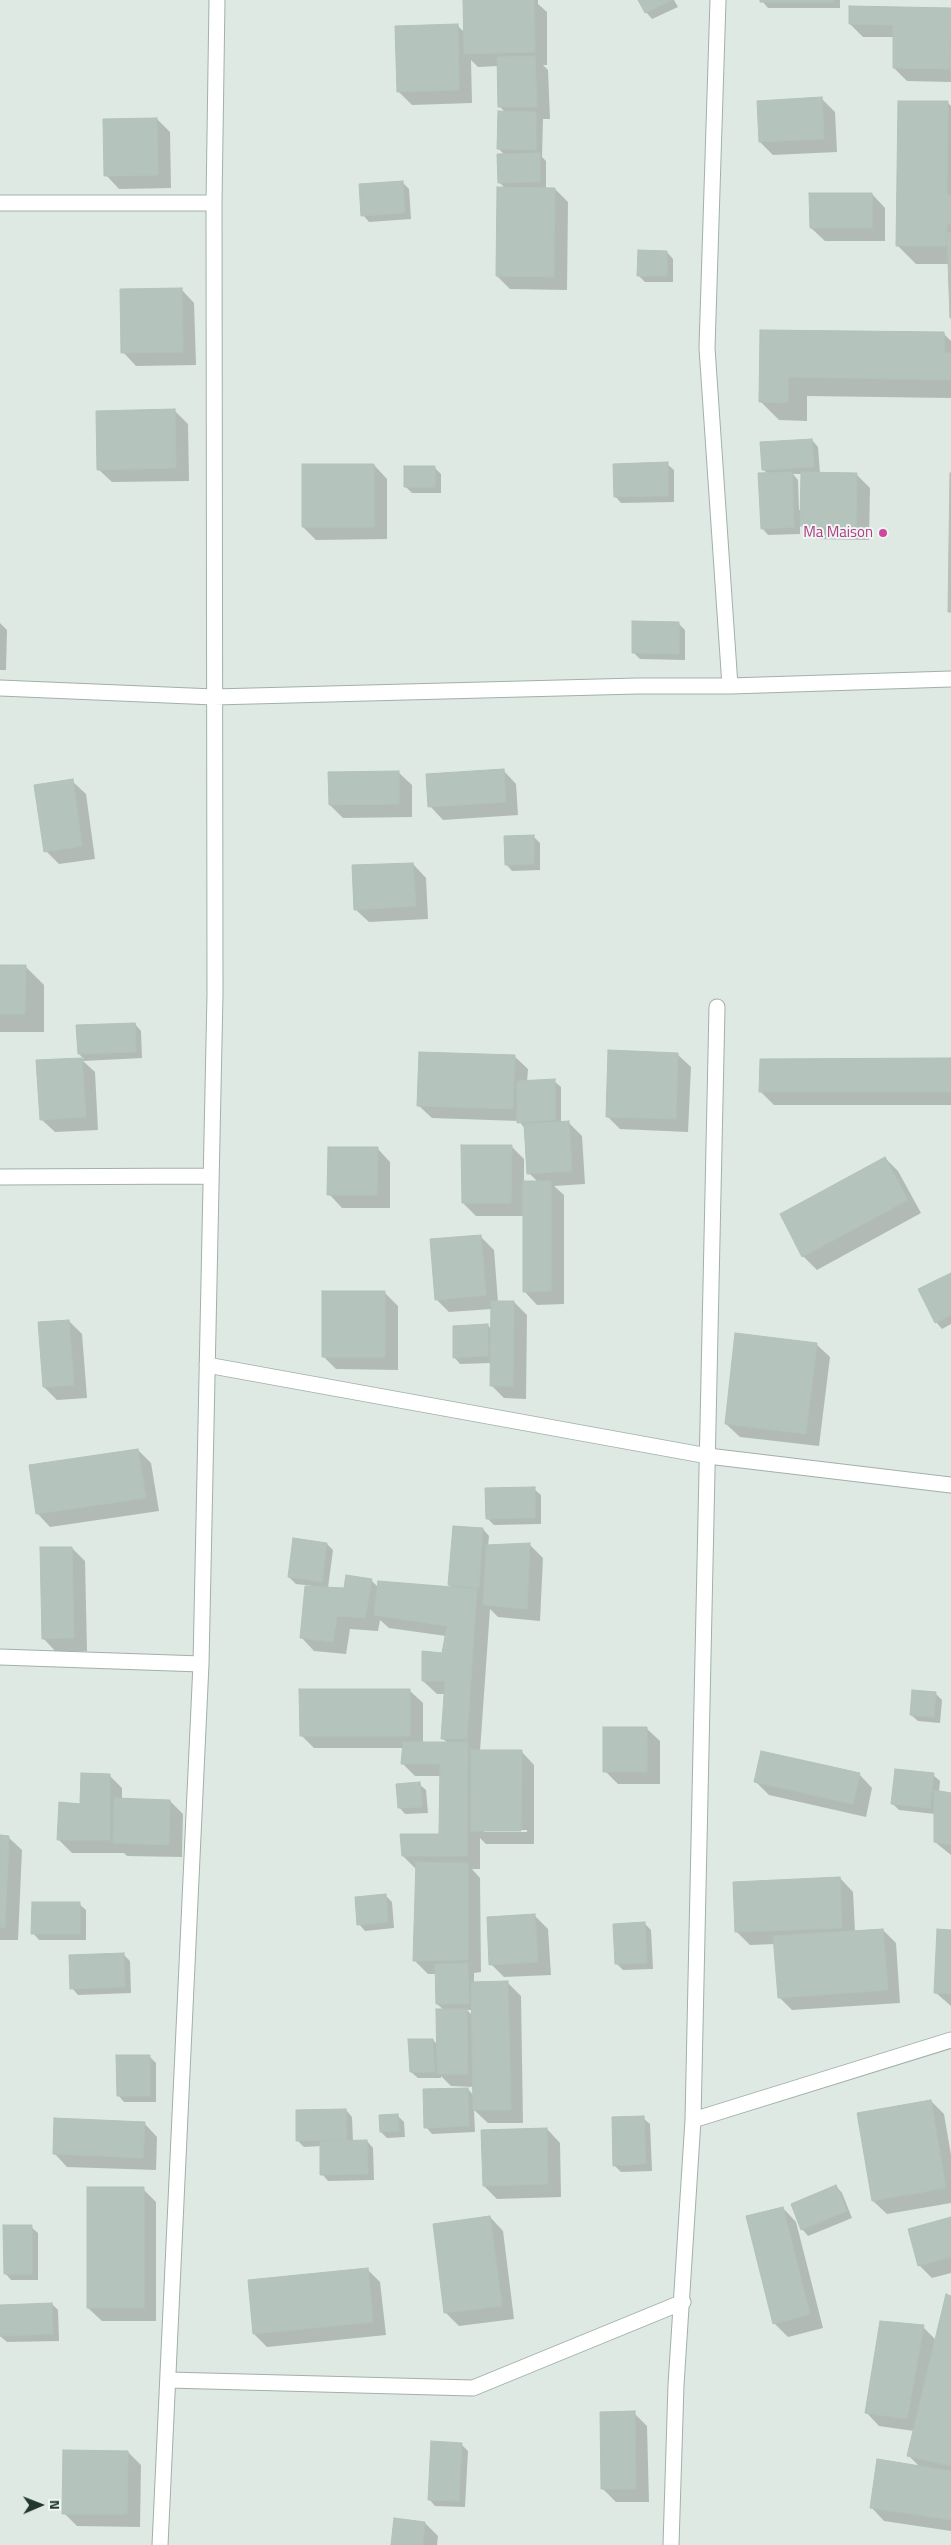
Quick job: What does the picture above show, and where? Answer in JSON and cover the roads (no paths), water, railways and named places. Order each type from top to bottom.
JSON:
[{"type":"street","points":[[160,2545],[201,1664],[215,994],[214,203],[217,0]]},
{"type":"street","points":[[718,0],[707,348],[730,686]]},
{"type":"street","points":[[0,203],[214,203]]},
{"type":"street","points":[[0,688],[214,697],[637,686],[730,686],[951,679]]},
{"type":"street","points":[[671,2545],[676,2386],[683,2302],[693,2120],[717,1006]]},
{"type":"street","points":[[0,1177],[211,1176]]},
{"type":"street","points":[[207,1365],[708,1456],[951,1485]]},
{"type":"street","points":[[0,1657],[201,1664]]},
{"type":"street","points":[[693,2120],[951,2040]]},
{"type":"street","points":[[168,2380],[473,2388],[683,2302]]},
{"type":"place","name":"Ma Maison","points":[[883,533]]}]
